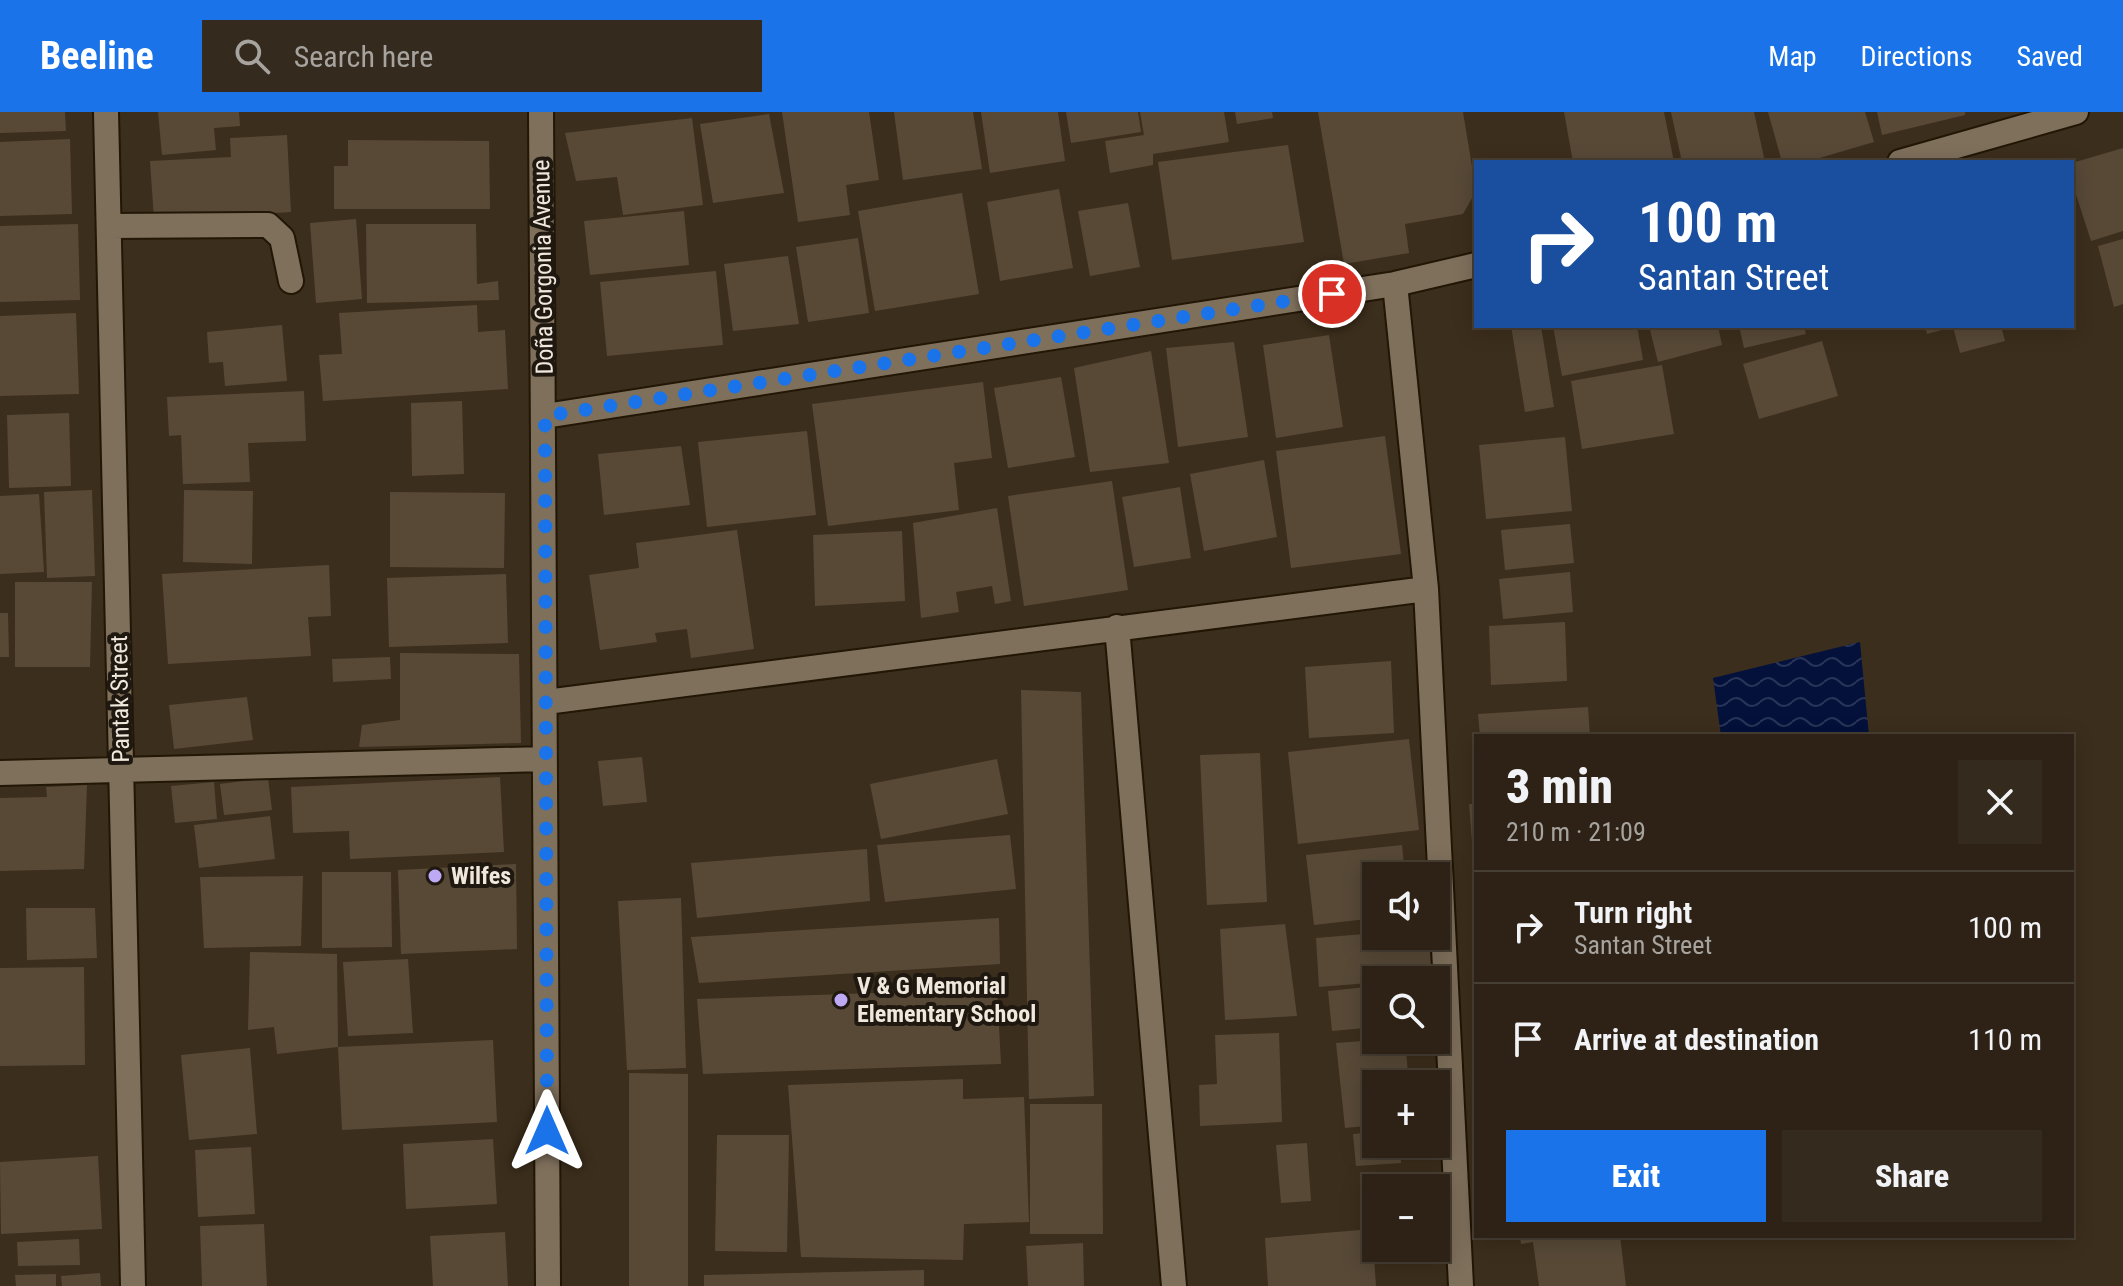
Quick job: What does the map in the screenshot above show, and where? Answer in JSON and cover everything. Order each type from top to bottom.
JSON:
[{"type":"street","name":"Pantak Street","points":[[106,112],[133,1286]]},
{"type":"street","name":"Doña Gorgonia Avenue","points":[[541,112],[548,1286]]},
{"type":"street","points":[[1907,160],[2076,112]]},
{"type":"street","points":[[109,226],[268,225],[282,238],[291,281]]},
{"type":"street","points":[[545,416],[1395,284],[1474,265]]},
{"type":"street","points":[[1395,284],[1426,589],[1461,1286]]},
{"type":"street","points":[[546,702],[1426,589]]},
{"type":"street","points":[[1117,627],[1174,1286]]},
{"type":"street","points":[[0,773],[544,759]]},
{"type":"water","points":[[1860,642],[1869,734],[1721,734],[1713,678]]},
{"type":"building","points":[[0,112],[65,112],[66,131],[0,133]]},
{"type":"building","points":[[158,112],[239,112],[240,126],[214,128],[216,150],[162,155]]},
{"type":"building","points":[[782,112],[869,112],[879,180],[846,185],[850,215],[798,222]]},
{"type":"building","points":[[894,112],[973,112],[982,169],[903,180]]},
{"type":"building","points":[[981,112],[1058,112],[1065,161],[990,173]]},
{"type":"building","points":[[1066,112],[1138,112],[1141,132],[1071,143]]},
{"type":"building","points":[[1140,112],[1224,112],[1229,142],[1153,154],[1153,165],[1110,173],[1105,141],[1144,135]]},
{"type":"building","points":[[1235,112],[1272,112],[1273,118],[1237,124]]},
{"type":"building","points":[[1318,112],[1463,112],[1474,195],[1463,214],[1405,224],[1409,253],[1344,264]]},
{"type":"building","points":[[1564,112],[1664,112],[1674,160],[1573,160]]},
{"type":"building","points":[[1671,112],[1754,112],[1765,160],[1682,160]]},
{"type":"building","points":[[1768,112],[1865,112],[1874,142],[1813,160],[1781,160]]},
{"type":"building","points":[[1877,112],[1965,112],[1965,115],[1882,135]]},
{"type":"building","points":[[769,114],[784,193],[713,203],[700,124]]},
{"type":"building","points":[[692,118],[703,205],[623,215],[617,177],[576,181],[565,133]]},
{"type":"building","points":[[287,135],[291,212],[154,220],[150,161],[231,157],[230,138]]},
{"type":"building","points":[[70,139],[72,214],[0,216],[0,142]]},
{"type":"building","points":[[348,140],[489,141],[490,209],[334,209],[334,166],[348,166]]},
{"type":"building","points":[[1288,145],[1304,242],[1172,260],[1158,162]]},
{"type":"building","points":[[2123,148],[2123,231],[2091,241],[2074,188],[2074,162]]},
{"type":"building","points":[[1059,189],[1073,268],[1000,281],[987,202]]},
{"type":"building","points":[[962,193],[979,294],[875,311],[858,211]]},
{"type":"building","points":[[1128,203],[1140,267],[1090,276],[1078,211]]},
{"type":"building","points":[[684,211],[689,265],[590,275],[584,221]]},
{"type":"building","points":[[356,219],[362,299],[316,303],[310,223]]},
{"type":"building","points":[[78,224],[80,300],[0,302],[0,226]]},
{"type":"building","points":[[366,224],[476,224],[477,284],[498,281],[499,300],[367,303]]},
{"type":"building","points":[[858,238],[869,313],[808,322],[796,247]]},
{"type":"building","points":[[2123,239],[2123,304],[2114,307],[2098,246]]},
{"type":"building","points":[[788,256],[799,324],[733,331],[724,264]]},
{"type":"building","points":[[716,271],[723,345],[607,356],[600,282]]},
{"type":"building","points":[[477,305],[478,332],[505,330],[508,389],[323,401],[319,355],[342,354],[339,313]]},
{"type":"building","points":[[76,313],[79,394],[0,396],[0,316]]},
{"type":"building","points":[[282,325],[287,381],[225,386],[223,362],[209,363],[207,332]]},
{"type":"building","points":[[1511,328],[1541,328],[1554,407],[1525,412]]},
{"type":"building","points":[[1553,328],[1637,328],[1643,360],[1562,376]]},
{"type":"building","points":[[1650,328],[1718,328],[1722,345],[1658,362]]},
{"type":"building","points":[[1739,328],[1804,328],[1806,334],[1744,348]]},
{"type":"building","points":[[1926,328],[1949,328],[1927,334]]},
{"type":"building","points":[[1953,328],[2002,328],[2005,341],[1960,353]]},
{"type":"building","points":[[1329,335],[1343,427],[1276,438],[1263,345]]},
{"type":"building","points":[[1822,341],[1838,396],[1759,419],[1743,364]]},
{"type":"building","points":[[1234,342],[1248,437],[1178,447],[1166,348]]},
{"type":"building","points":[[1151,351],[1169,463],[1090,472],[1074,368]]},
{"type":"building","points":[[1662,365],[1674,434],[1582,449],[1571,381]]},
{"type":"building","points":[[1061,377],[1075,457],[1008,468],[994,388]]},
{"type":"building","points":[[983,382],[992,458],[954,463],[959,510],[828,526],[812,404]]},
{"type":"building","points":[[304,391],[306,441],[248,443],[250,482],[183,484],[181,435],[169,436],[167,397]]},
{"type":"building","points":[[462,401],[464,474],[412,476],[411,403]]},
{"type":"building","points":[[69,413],[71,486],[9,488],[7,415]]},
{"type":"building","points":[[807,431],[816,515],[707,527],[698,442]]},
{"type":"building","points":[[1385,436],[1401,554],[1291,568],[1276,451]]},
{"type":"building","points":[[1565,437],[1572,511],[1486,519],[1479,445]]},
{"type":"building","points":[[681,446],[690,505],[604,515],[598,454]]},
{"type":"building","points":[[1264,460],[1277,537],[1204,551],[1190,474]]},
{"type":"building","points":[[1112,481],[1128,590],[1024,606],[1008,496]]},
{"type":"building","points":[[1180,487],[1191,558],[1134,567],[1122,497]]},
{"type":"building","points":[[92,490],[95,576],[47,578],[44,492]]},
{"type":"building","points":[[184,490],[253,491],[252,564],[183,562]]},
{"type":"building","points":[[390,492],[505,493],[504,568],[390,567]]},
{"type":"building","points":[[39,494],[44,572],[0,574],[0,496]]},
{"type":"building","points":[[997,508],[1011,601],[995,604],[992,586],[956,592],[959,612],[921,618],[913,523]]},
{"type":"building","points":[[1570,524],[1574,563],[1505,570],[1501,530]]},
{"type":"building","points":[[737,530],[754,649],[691,658],[687,629],[655,633],[657,642],[600,650],[589,575],[639,568],[636,543]]},
{"type":"building","points":[[902,531],[905,601],[815,606],[813,535]]},
{"type":"building","points":[[329,565],[331,616],[308,617],[311,656],[168,664],[162,574]]},
{"type":"building","points":[[1570,572],[1573,612],[1503,619],[1499,579]]},
{"type":"building","points":[[506,574],[508,643],[389,647],[387,578]]},
{"type":"building","points":[[15,582],[92,582],[90,667],[15,667]]},
{"type":"building","points":[[0,613],[8,613],[9,657],[0,657]]},
{"type":"building","points":[[1565,622],[1567,681],[1491,685],[1489,626]]},
{"type":"building","points":[[400,653],[519,654],[521,743],[359,747],[362,725],[400,720]]},
{"type":"building","points":[[390,657],[391,679],[333,682],[332,659]]},
{"type":"building","points":[[1391,661],[1394,733],[1309,738],[1305,667]]},
{"type":"building","points":[[1021,690],[1081,692],[1094,1096],[1029,1099]]},
{"type":"building","points":[[247,697],[253,740],[174,749],[169,705]]},
{"type":"building","points":[[1588,707],[1590,734],[1480,734],[1478,714]]},
{"type":"building","points":[[1409,739],[1419,830],[1298,844],[1288,752]]},
{"type":"building","points":[[1260,753],[1267,902],[1207,905],[1200,755]]},
{"type":"building","points":[[642,757],[647,802],[603,806],[598,761]]},
{"type":"building","points":[[997,759],[1008,814],[881,839],[870,784]]},
{"type":"building","points":[[500,777],[504,852],[350,859],[349,831],[293,833],[291,787]]},
{"type":"building","points":[[268,778],[272,810],[224,815],[220,784]]},
{"type":"building","points":[[214,782],[217,819],[175,823],[171,786]]},
{"type":"building","points":[[87,785],[84,869],[0,871],[0,798],[47,797],[46,787]]},
{"type":"building","points":[[1469,804],[1474,804],[1474,867]]},
{"type":"building","points":[[270,816],[275,859],[199,868],[194,825]]},
{"type":"building","points":[[1010,835],[1016,889],[885,902],[877,845]]},
{"type":"building","points":[[1402,845],[1404,862],[1362,862],[1362,920],[1314,925],[1306,855]]},
{"type":"building","points":[[867,849],[870,901],[697,918],[691,863]]},
{"type":"building","points":[[516,864],[517,949],[401,954],[398,870]]},
{"type":"building","points":[[322,872],[391,872],[392,947],[322,948]]},
{"type":"building","points":[[303,876],[301,946],[204,948],[200,877]]},
{"type":"building","points":[[681,898],[686,1068],[627,1070],[618,901]]},
{"type":"building","points":[[26,908],[95,908],[97,958],[27,960]]},
{"type":"building","points":[[999,918],[1000,964],[699,983],[691,937]]},
{"type":"building","points":[[1285,924],[1297,1016],[1225,1020],[1220,929]]},
{"type":"building","points":[[1362,934],[1362,950],[1430,950],[1431,966],[1362,966],[1362,984],[1319,987],[1316,938]]},
{"type":"building","points":[[250,952],[337,954],[338,1047],[277,1054],[274,1027],[248,1030]]},
{"type":"building","points":[[408,959],[413,1033],[348,1036],[343,962]]},
{"type":"building","points":[[84,967],[85,1065],[0,1066],[0,968]]},
{"type":"building","points":[[1362,987],[1362,1028],[1332,1031],[1328,991]]},
{"type":"building","points":[[997,989],[1001,1064],[703,1074],[697,999]]},
{"type":"building","points":[[1279,1033],[1282,1122],[1200,1126],[1199,1085],[1217,1084],[1215,1035]]},
{"type":"building","points":[[493,1040],[497,1122],[342,1130],[338,1047]]},
{"type":"building","points":[[1362,1041],[1362,1054],[1406,1054],[1408,1070],[1362,1070],[1362,1126],[1345,1128],[1336,1043]]},
{"type":"building","points":[[250,1048],[257,1134],[189,1140],[181,1055]]},
{"type":"building","points":[[629,1073],[688,1074],[688,1286],[629,1286]]},
{"type":"building","points":[[963,1079],[963,1099],[1024,1097],[1029,1222],[964,1224],[963,1260],[801,1257],[788,1085]]},
{"type":"building","points":[[1030,1104],[1102,1104],[1103,1234],[1030,1234]]},
{"type":"building","points":[[1362,1133],[1362,1158],[1401,1158],[1401,1163],[1356,1166],[1353,1134]]},
{"type":"building","points":[[717,1135],[789,1135],[787,1252],[715,1251]]},
{"type":"building","points":[[493,1139],[497,1204],[406,1209],[403,1144]]},
{"type":"building","points":[[1307,1143],[1311,1201],[1281,1203],[1276,1145]]},
{"type":"building","points":[[251,1147],[255,1214],[198,1217],[195,1150]]},
{"type":"building","points":[[98,1156],[102,1229],[1,1234],[0,1162]]},
{"type":"building","points":[[264,1224],[267,1286],[202,1286],[200,1226]]},
{"type":"building","points":[[1362,1230],[1362,1262],[1374,1262],[1376,1286],[1268,1286],[1265,1238]]},
{"type":"building","points":[[505,1232],[508,1286],[433,1286],[430,1236]]},
{"type":"building","points":[[1520,1238],[1620,1238],[1626,1286],[1539,1286],[1533,1242],[1521,1244]]},
{"type":"building","points":[[79,1239],[80,1265],[18,1266],[17,1242]]},
{"type":"building","points":[[1083,1243],[1084,1286],[1028,1286],[1026,1246]]},
{"type":"building","points":[[924,1270],[924,1286],[704,1286],[704,1275]]},
{"type":"building","points":[[100,1273],[101,1286],[62,1286],[61,1276]]},
{"type":"building","points":[[56,1274],[56,1286],[16,1286],[15,1275]]},
{"type":"place","name":"Wilfes","points":[[435,876]]},
{"type":"place","name":"V & G Memorial Elementary School","points":[[841,1000]]},
{"type":"route","points":[[547,1131],[545,416],[1332,294]]}]
